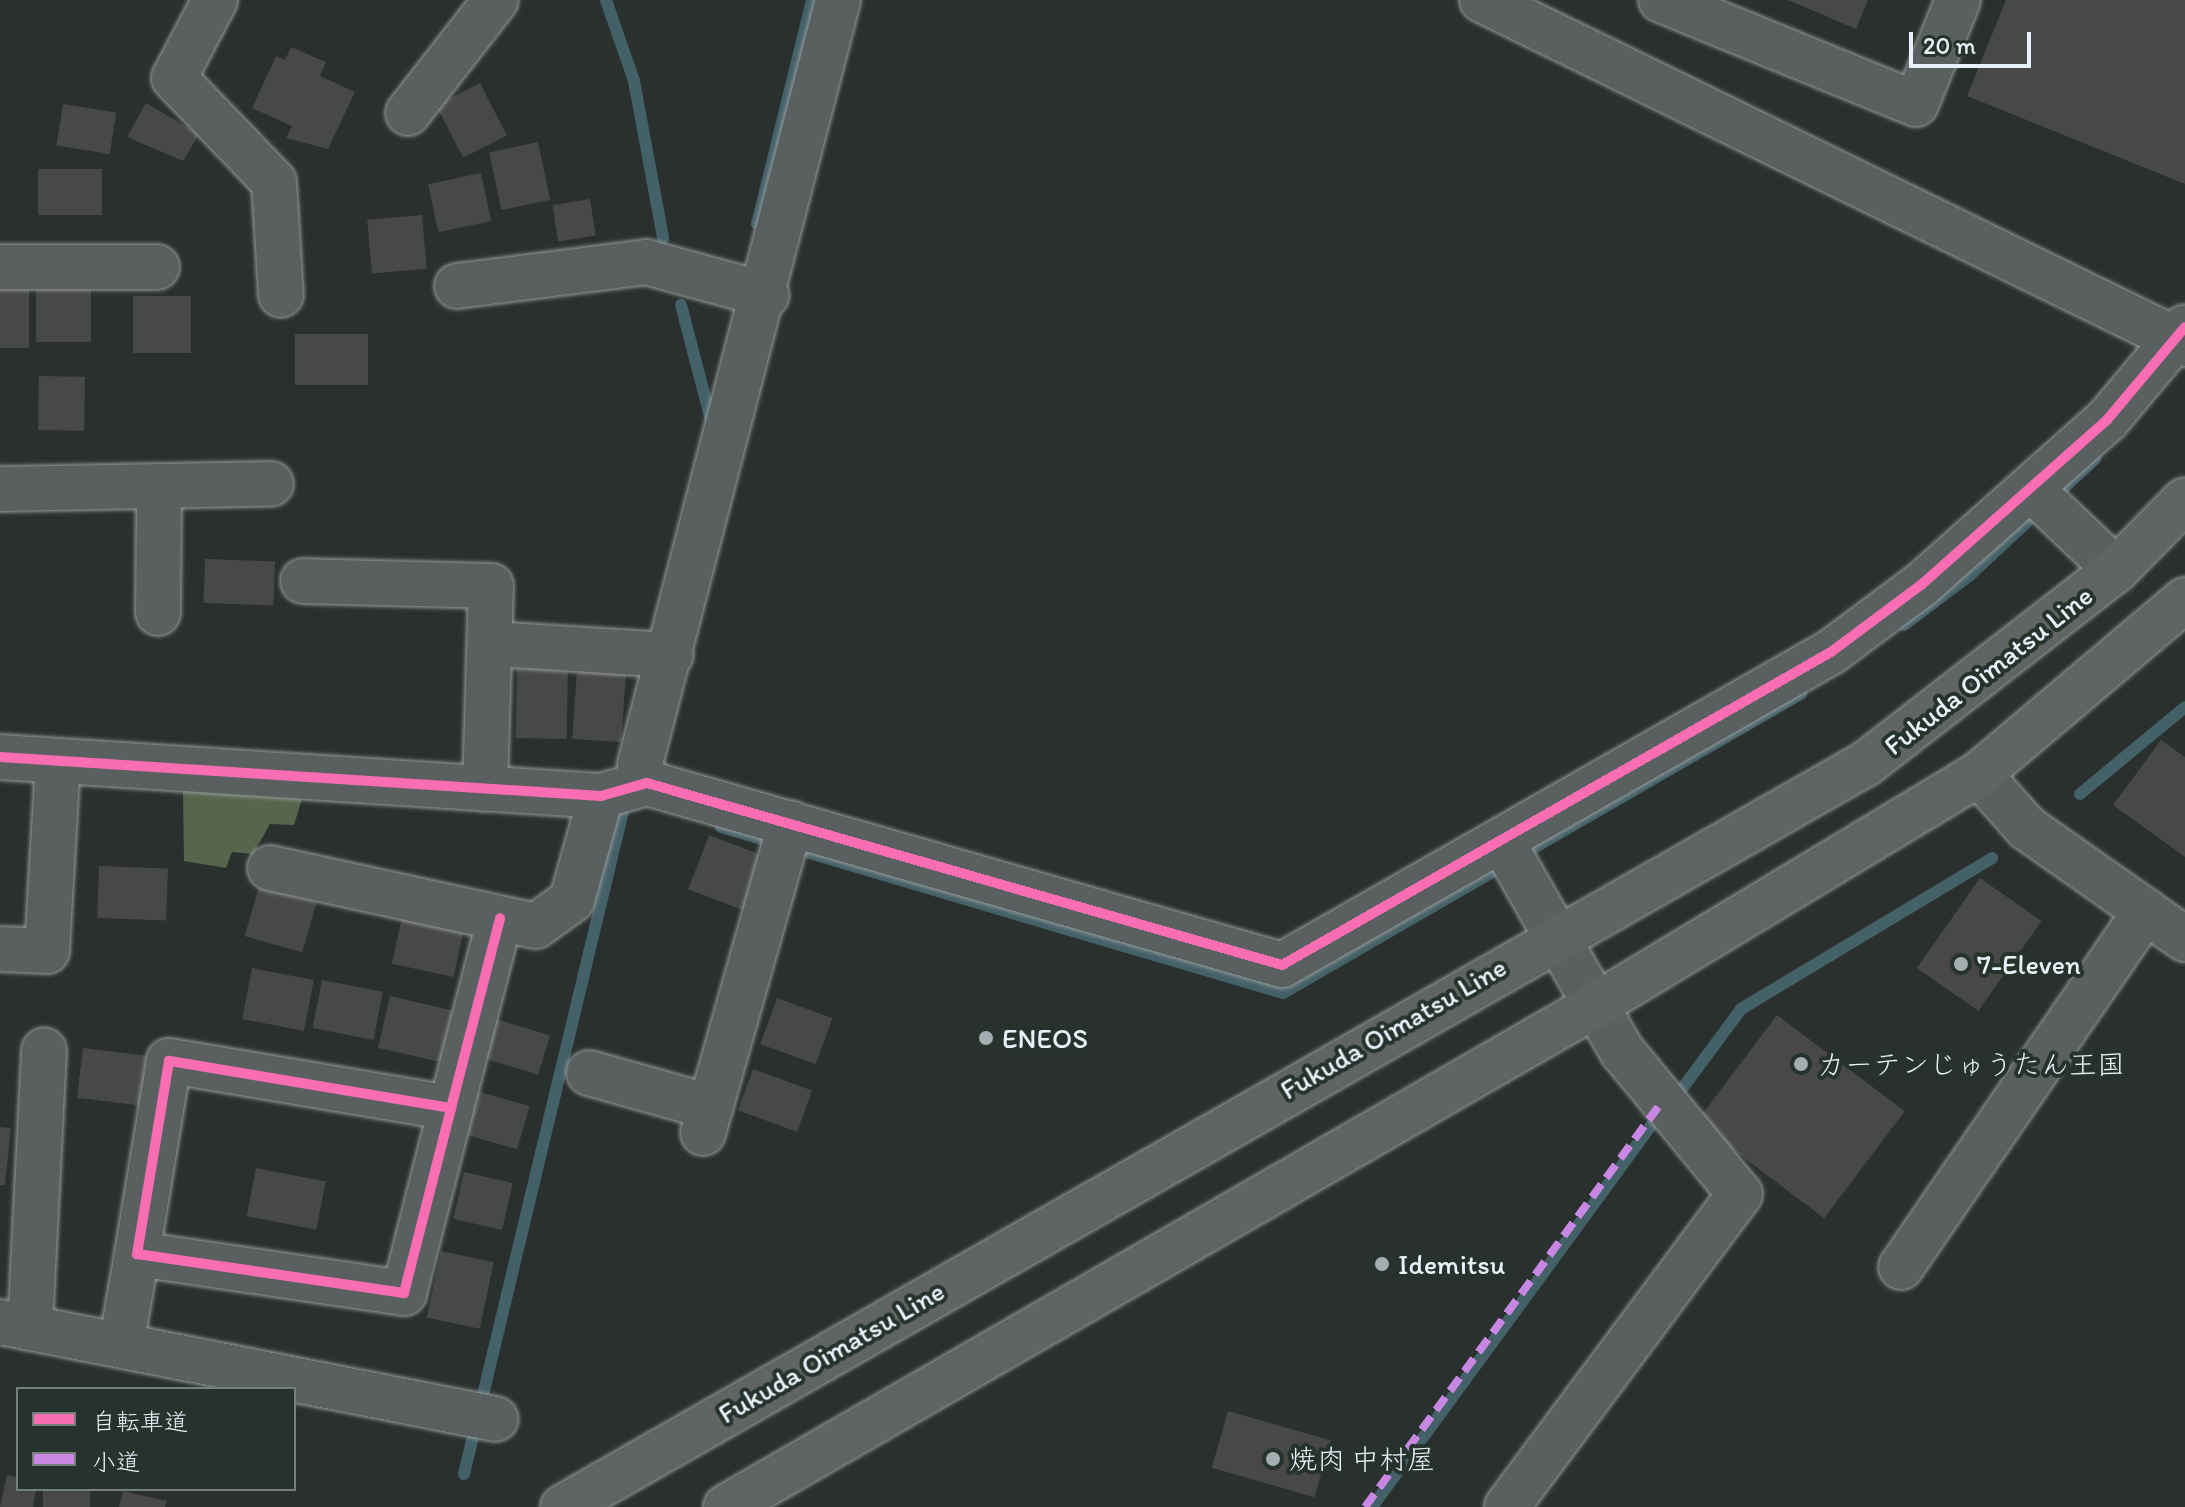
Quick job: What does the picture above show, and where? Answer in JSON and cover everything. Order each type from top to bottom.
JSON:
[{"type":"main road","name":"Fukuda Oimatsu Line","points":[[563,1507],[1555,934],[1867,763],[2116,570],[2185,500]]},
{"type":"main road","points":[[726,1507],[1596,1005],[1979,774],[2185,600]]},
{"type":"street","points":[[408,113],[496,0]]},
{"type":"street","points":[[647,783],[640,764],[658,654],[767,295],[838,0]]},
{"type":"street","points":[[1661,0],[1916,104],[1958,0]]},
{"type":"street","points":[[205,3],[174,78],[274,182],[281,295]]},
{"type":"street","points":[[0,757],[57,772],[601,796],[647,783],[786,838],[1282,965],[1509,853],[1831,652],[2043,501],[2107,420],[2182,337],[1509,6]]},
{"type":"street","points":[[457,286],[646,262],[767,295]]},
{"type":"street","points":[[0,267],[157,267]]},
{"type":"street","points":[[0,489],[271,484]]},
{"type":"street","points":[[158,613],[159,486]]},
{"type":"street","points":[[2043,501],[2116,570]]},
{"type":"street","points":[[303,581],[491,586],[485,789]]},
{"type":"street","points":[[510,645],[658,654]]},
{"type":"street","points":[[0,949],[47,951],[57,772]]},
{"type":"street","points":[[1979,774],[2027,828],[2185,939]]},
{"type":"street","points":[[270,868],[536,926],[572,900],[601,796]]},
{"type":"street","points":[[589,1073],[707,1120],[786,838]]},
{"type":"street","points":[[1507,1507],[1740,1194],[1622,1051],[1509,853]]},
{"type":"street","points":[[1901,1267],[2146,911]]},
{"type":"street","points":[[137,1254],[404,1293],[500,918]]},
{"type":"street","points":[[44,1050],[15,1325],[484,1416]]},
{"type":"street","points":[[121,1345],[169,1061],[451,1108]]},
{"type":"green space","points":[[183,791],[302,799],[294,825],[270,824],[253,854],[232,852],[226,868],[184,861]]},
{"type":"building","points":[[1788,0],[1868,0],[1856,29]]},
{"type":"building","points":[[2006,0],[2185,0],[2185,184],[1967,96]]},
{"type":"building","points":[[291,47],[326,62],[320,76],[355,92],[328,149],[286,138],[292,126],[252,108],[276,56],[285,60]]},
{"type":"building","points":[[480,83],[507,136],[463,158],[436,105]]},
{"type":"building","points":[[146,103],[199,134],[183,161],[127,137]]},
{"type":"building","points":[[63,104],[116,112],[110,154],[56,145]]},
{"type":"building","points":[[538,142],[550,200],[501,210],[489,152]]},
{"type":"building","points":[[38,169],[102,169],[102,215],[38,215]]},
{"type":"building","points":[[481,173],[491,221],[438,232],[428,184]]},
{"type":"building","points":[[590,199],[596,236],[558,241],[552,205]]},
{"type":"building","points":[[422,215],[427,269],[372,274],[367,220]]},
{"type":"building","points":[[36,288],[91,288],[91,342],[36,342]]},
{"type":"building","points":[[0,290],[29,290],[29,348],[0,348]]},
{"type":"building","points":[[133,296],[191,296],[191,353],[133,353]]},
{"type":"building","points":[[295,334],[368,334],[368,385],[295,385]]},
{"type":"building","points":[[39,376],[85,377],[84,431],[38,430]]},
{"type":"building","points":[[205,559],[275,561],[273,605],[203,603]]},
{"type":"building","points":[[517,661],[568,662],[567,739],[516,738]]},
{"type":"building","points":[[577,670],[626,673],[621,742],[572,739]]},
{"type":"building","points":[[2161,740],[2185,757],[2185,857],[2113,805]]},
{"type":"building","points":[[709,835],[769,858],[748,912],[688,889]]},
{"type":"building","points":[[99,866],[168,868],[166,920],[97,918]]},
{"type":"building","points":[[1980,878],[2041,921],[1978,1011],[1917,968]]},
{"type":"building","points":[[259,886],[317,903],[302,953],[245,936]]},
{"type":"building","points":[[403,912],[465,925],[454,977],[392,964]]},
{"type":"building","points":[[252,968],[314,980],[304,1031],[242,1019]]},
{"type":"building","points":[[322,980],[383,992],[374,1040],[313,1028]]},
{"type":"building","points":[[390,996],[452,1010],[440,1062],[378,1048]]},
{"type":"building","points":[[777,998],[832,1018],[816,1064],[760,1044]]},
{"type":"building","points":[[1777,1015],[1905,1111],[1824,1218],[1696,1122]]},
{"type":"building","points":[[486,1016],[550,1036],[538,1075],[474,1055]]},
{"type":"building","points":[[83,1048],[147,1056],[140,1105],[77,1098]]},
{"type":"building","points":[[753,1069],[812,1091],[797,1132],[738,1110]]},
{"type":"building","points":[[470,1089],[530,1106],[517,1149],[458,1132]]},
{"type":"building","points":[[0,1127],[11,1128],[5,1185],[0,1185]]},
{"type":"building","points":[[256,1168],[326,1182],[316,1230],[247,1216]]},
{"type":"building","points":[[464,1172],[513,1183],[502,1230],[453,1219]]},
{"type":"building","points":[[441,1251],[494,1262],[480,1329],[427,1318]]},
{"type":"building","points":[[1228,1411],[1331,1440],[1315,1497],[1212,1468]]},
{"type":"building","points":[[7,1475],[16,1477],[16,1491],[36,1491],[33,1507],[0,1507]]},
{"type":"building","points":[[43,1491],[90,1491],[90,1507],[43,1507]]},
{"type":"building","points":[[123,1491],[167,1501],[165,1507],[119,1507]]},
{"type":"waterway","points":[[606,0],[634,81],[663,238]]},
{"type":"waterway","points":[[757,224],[812,0]]},
{"type":"waterway","points":[[681,305],[712,424]]},
{"type":"waterway","points":[[1904,625],[1970,575],[2095,459]]},
{"type":"waterway","points":[[721,827],[1283,993],[1802,693]]},
{"type":"waterway","points":[[2080,794],[2185,707]]},
{"type":"waterway","points":[[464,1474],[623,811]]},
{"type":"waterway","points":[[1676,1097],[1741,1009],[1992,858]]},
{"type":"waterway","points":[[1372,1507],[1654,1122]]},
{"type":"marked path","points":[[1365,1507],[1661,1103]]},
{"type":"cycle path","points":[[0,757],[601,796],[647,783],[1282,965],[1831,652],[1921,585],[2107,420],[2185,327]]},
{"type":"cycle path","points":[[451,1108],[169,1061],[137,1254],[404,1293],[500,918]]},
{"type":"place","name":"7-Eleven","points":[[1961,964]]},
{"type":"place","name":"ENEOS","points":[[986,1038]]},
{"type":"place","name":"カーテンじゅうたん王国","points":[[1801,1064]]},
{"type":"place","name":"Idemitsu","points":[[1382,1264]]},
{"type":"place","name":"焼肉 中村屋","points":[[1273,1459]]}]
